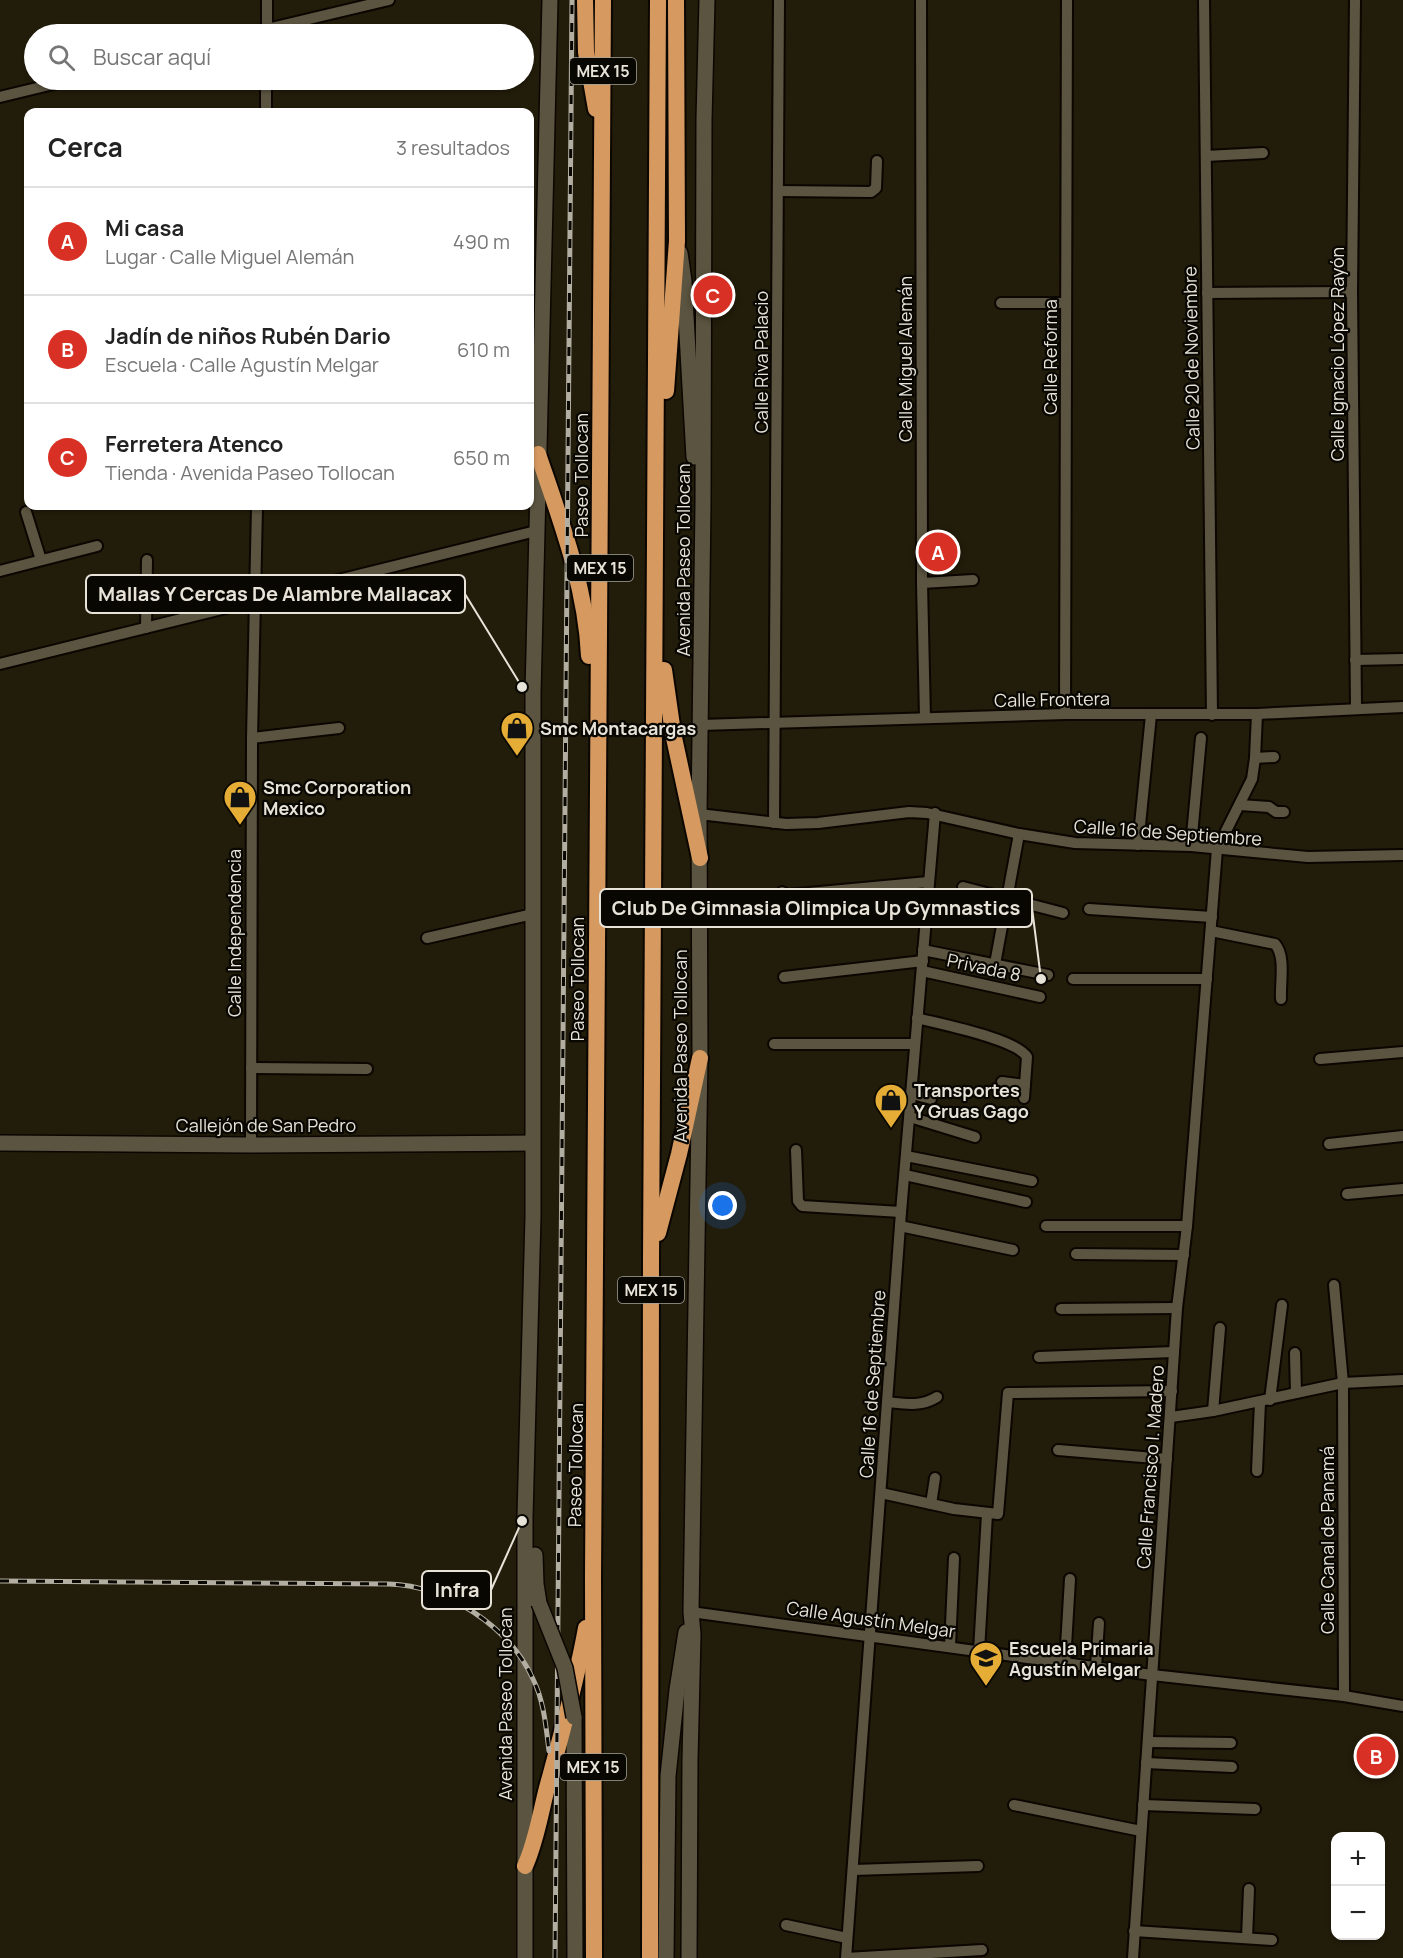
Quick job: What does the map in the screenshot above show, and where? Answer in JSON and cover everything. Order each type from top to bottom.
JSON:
[{"type":"highway","points":[[585,0],[587,61],[603,142]]},
{"type":"highway","name":"Paseo Tollocan","points":[[594,1958],[592,1577],[603,0]]},
{"type":"highway","name":"MEX 15","points":[[650,1958],[651,1260],[658,0]]},
{"type":"highway","points":[[657,451],[668,380],[677,241],[676,8]]},
{"type":"highway","points":[[538,454],[567,539],[583,609],[588,642],[593,773],[598,813]]},
{"type":"highway","points":[[656,622],[673,733],[700,858]]},
{"type":"highway","points":[[651,1260],[679,1154],[700,1058]]},
{"type":"highway","points":[[525,1866],[535,1842],[566,1719],[585,1631],[592,1577]]},
{"type":"main road","name":"Avenida Paseo Tollocan","points":[[541,0],[539,92],[546,128]]},
{"type":"main road","name":"Avenida Paseo Tollocan","points":[[525,1958],[525,1528],[533,1163],[533,693],[550,0]]},
{"type":"main road","name":"Avenida Paseo Tollocan","points":[[696,0],[697,86],[699,105],[704,120]]},
{"type":"main road","name":"Avenida Paseo Tollocan","points":[[689,1958],[689,1767],[693,1634],[700,1058],[699,814],[704,120],[707,0]]},
{"type":"main road","points":[[677,241],[684,281],[694,465],[703,503]]},
{"type":"main road","name":"Callejón de San Pedro","points":[[0,1143],[251,1145],[532,1143]]},
{"type":"main road","name":"Avenida Paseo Tollocan","points":[[533,1163],[539,1195],[540,1258],[535,1561],[539,1603],[565,1668],[574,1717],[576,1958]]},
{"type":"main road","name":"Avenida Paseo Tollocan","points":[[666,1958],[668,1776],[680,1668],[692,1612]]},
{"type":"street","points":[[267,0],[267,24]]},
{"type":"street","points":[[298,24],[389,0]]},
{"type":"street","name":"Calle Riva Palacio","points":[[774,823],[779,0]]},
{"type":"street","name":"Calle Miguel Alemán","points":[[921,0],[922,583],[925,718]]},
{"type":"street","name":"Calle Reforma","points":[[1065,714],[1067,0]]},
{"type":"street","name":"Calle 20 de Noviembre","points":[[1204,0],[1212,716]]},
{"type":"street","name":"Calle Ignacio López Rayón","points":[[1355,0],[1352,292],[1356,708]]},
{"type":"street","points":[[0,97],[29,90]]},
{"type":"street","points":[[266,90],[266,108]]},
{"type":"street","points":[[1206,156],[1263,153]]},
{"type":"street","points":[[778,192],[871,192],[876,188],[877,161]]},
{"type":"street","points":[[1207,293],[1352,292]]},
{"type":"street","points":[[1001,303],[1066,303]]},
{"type":"street","name":"Calle Independencia","points":[[251,1145],[252,738],[257,510]]},
{"type":"street","points":[[26,512],[41,560]]},
{"type":"street","points":[[0,664],[536,531]]},
{"type":"street","points":[[0,571],[97,546]]},
{"type":"street","points":[[146,628],[147,560]]},
{"type":"street","points":[[922,583],[973,580]]},
{"type":"street","points":[[1355,660],[1403,659]]},
{"type":"street","name":"Calle Frontera","points":[[701,725],[1065,714],[1212,716],[1403,707]]},
{"type":"street","name":"Calle Francisco I. Madero","points":[[1132,1958],[1177,1308],[1187,1226],[1217,849],[1252,779],[1257,714]]},
{"type":"street","points":[[1138,845],[1151,715]]},
{"type":"street","points":[[252,738],[339,728]]},
{"type":"street","points":[[1191,846],[1201,738]]},
{"type":"street","points":[[1255,758],[1274,757]]},
{"type":"street","points":[[1240,806],[1269,807],[1276,812],[1284,812]]},
{"type":"street","name":"Calle 16 de Septiembre","points":[[699,814],[774,823],[818,823],[909,812],[935,813],[1019,834],[1075,843],[1191,846],[1287,857],[1403,855]]},
{"type":"street","name":"Calle 16 de Septiembre","points":[[846,1958],[901,1212],[935,813]]},
{"type":"street","points":[[995,964],[1019,834]]},
{"type":"street","points":[[782,892],[787,895],[928,882]]},
{"type":"street","points":[[963,887],[1063,913]]},
{"type":"street","points":[[1089,909],[1212,917]]},
{"type":"street","points":[[427,938],[533,914]]},
{"type":"street","points":[[1211,931],[1278,946],[1281,999]]},
{"type":"street","points":[[784,977],[922,961],[995,964],[1048,975]]},
{"type":"street","name":"Privada 8","points":[[922,961],[1040,997]]},
{"type":"street","points":[[1073,978],[1208,979]]},
{"type":"street","points":[[917,1018],[993,1038],[1020,1048],[1027,1057],[1024,1098]]},
{"type":"street","points":[[774,1044],[915,1044]]},
{"type":"street","points":[[1320,1059],[1403,1052]]},
{"type":"street","points":[[251,1068],[367,1068]]},
{"type":"street","points":[[1002,1082],[1025,1085]]},
{"type":"street","points":[[912,1094],[932,1100]]},
{"type":"street","points":[[910,1118],[975,1137]]},
{"type":"street","points":[[1329,1144],[1403,1136]]},
{"type":"street","points":[[796,1150],[798,1201],[802,1206],[901,1212]]},
{"type":"street","points":[[906,1156],[1032,1180]]},
{"type":"street","points":[[904,1175],[1026,1202]]},
{"type":"street","points":[[1347,1194],[1403,1189]]},
{"type":"street","points":[[900,1226],[1013,1250]]},
{"type":"street","points":[[1046,1226],[1187,1226]]},
{"type":"street","points":[[1076,1254],[1184,1256]]},
{"type":"street","name":"Calle Canal de Panamá","points":[[1334,1285],[1343,1383],[1344,1696]]},
{"type":"street","points":[[1257,1471],[1265,1401],[1282,1305]]},
{"type":"street","points":[[1061,1309],[1177,1308]]},
{"type":"street","points":[[1213,1411],[1220,1329]]},
{"type":"street","points":[[1039,1357],[1174,1352]]},
{"type":"street","points":[[1295,1353],[1296,1393]]},
{"type":"street","points":[[1171,1417],[1265,1401],[1343,1383],[1403,1380]]},
{"type":"street","points":[[881,1493],[987,1514],[999,1513],[1008,1393],[1172,1391]]},
{"type":"street","points":[[888,1402],[918,1404],[929,1402],[937,1396]]},
{"type":"street","points":[[1058,1450],[1167,1459]]},
{"type":"street","points":[[931,1504],[935,1478]]},
{"type":"street","points":[[979,1651],[987,1514]]},
{"type":"street","points":[[950,1647],[954,1558]]},
{"type":"street","points":[[1065,1663],[1070,1579]]},
{"type":"street","name":"Calle Agustín Melgar","points":[[692,1612],[1152,1675],[1344,1696],[1403,1706]]},
{"type":"street","points":[[1096,1667],[1099,1623]]},
{"type":"street","points":[[1148,1742],[1231,1743]]},
{"type":"street","points":[[1146,1763],[1232,1767]]},
{"type":"street","points":[[1014,1805],[1142,1831]]},
{"type":"street","points":[[1143,1805],[1255,1809]]},
{"type":"street","points":[[853,1870],[978,1866]]},
{"type":"street","points":[[1247,1938],[1249,1889]]},
{"type":"street","points":[[786,1925],[847,1938]]},
{"type":"street","points":[[1134,1931],[1272,1940]]},
{"type":"street","points":[[846,1958],[982,1950]]},
{"type":"railway","points":[[555,1958],[572,0]]},
{"type":"railway","points":[[0,1581],[389,1584],[411,1586],[433,1592],[474,1612],[509,1642],[533,1679],[540,1696],[549,1751]]},
{"type":"place","name":"Ferretera Atenco","points":[[713,295]]},
{"type":"place","name":"Mi casa","points":[[938,552]]},
{"type":"place","name":"Mallas Y Cercas De Alambre Mallacax","points":[[522,687]]},
{"type":"place","name":"Smc Montacargas","points":[[517,757]]},
{"type":"place","name":"Smc Corporation Mexico","points":[[240,826]]},
{"type":"place","name":"Club De Gimnasia Olimpica Up Gymnastics","points":[[1041,979]]},
{"type":"place","name":"Transportes Y Gruas Gago","points":[[891,1129]]},
{"type":"place","name":"Infra","points":[[522,1521]]},
{"type":"place","name":"Escuela Primaria Agustín Melgar","points":[[986,1687]]},
{"type":"place","name":"Jadín de niños Rubén Dario","points":[[1376,1756]]}]
